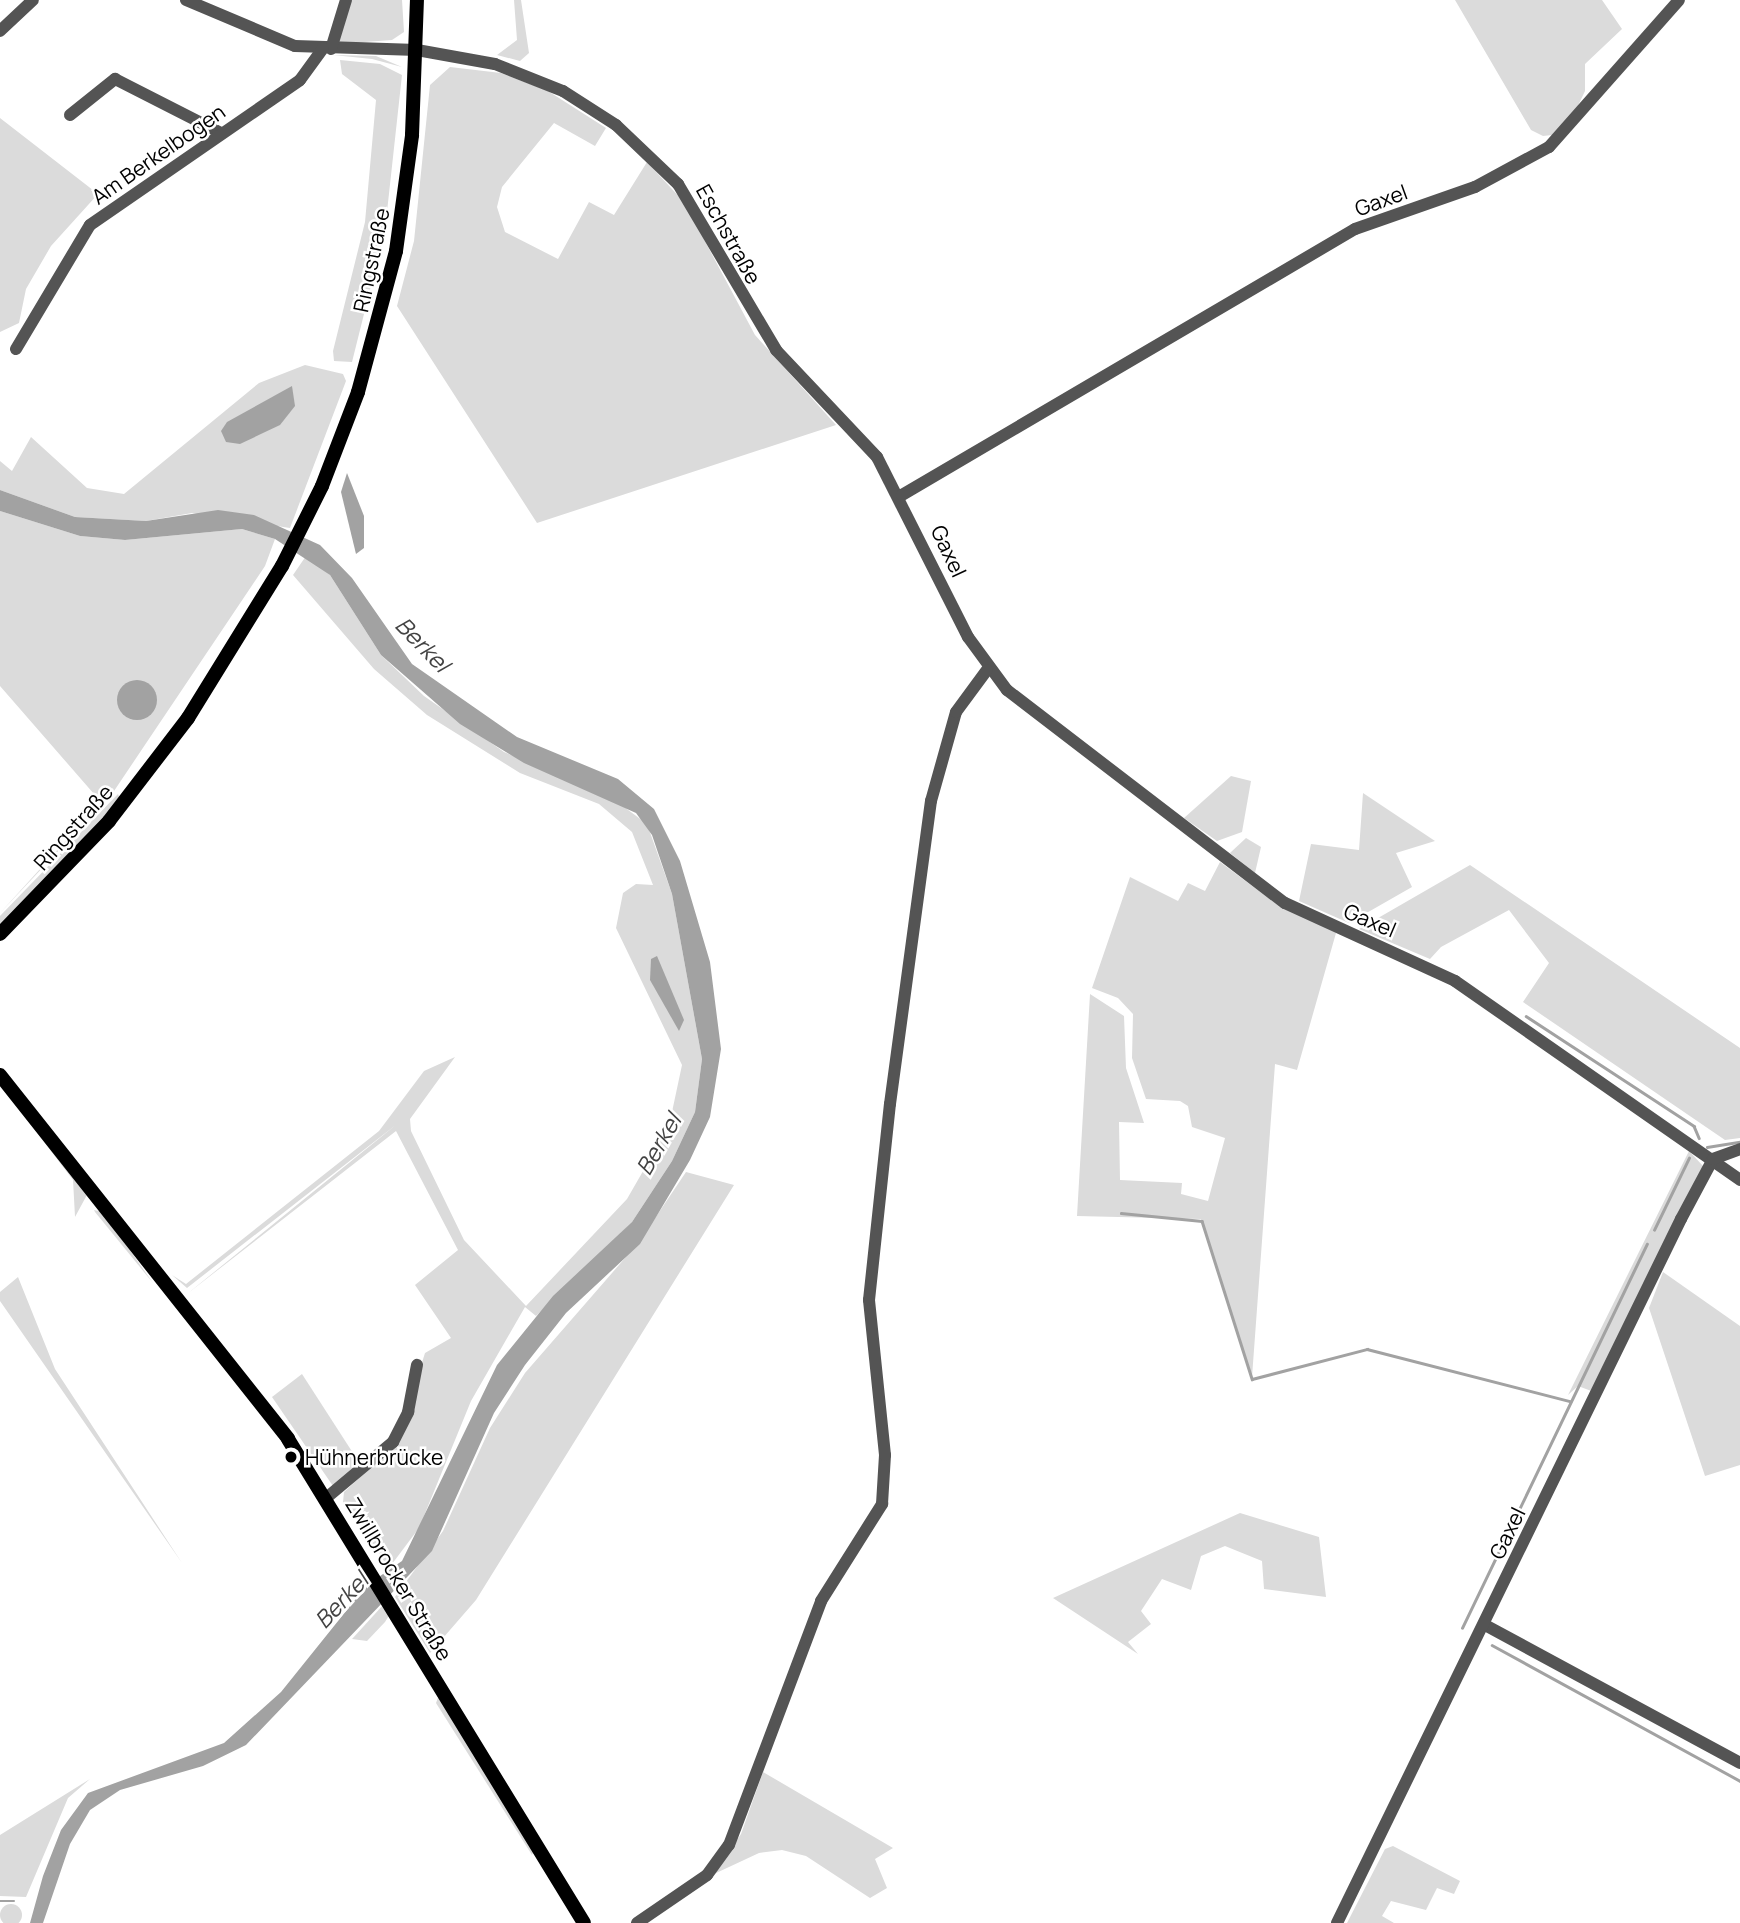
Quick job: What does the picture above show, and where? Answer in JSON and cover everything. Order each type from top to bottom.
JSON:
[{"type":"main road","name":"Ringstraße","points":[[0,934],[39,895],[137,786],[231,654],[282,566],[307,516],[358,392],[387,294],[405,198],[417,50],[417,0]]},
{"type":"main road","name":"Zwillbrocker Straße","points":[[0,1075],[264,1404],[584,1923]]},
{"type":"street","points":[[0,31],[33,0]]},
{"type":"street","name":"Eschstraße","points":[[186,0],[213,6],[295,46],[417,50],[530,76],[636,141],[700,215],[776,350],[853,428],[902,495]]},
{"type":"street","name":"Am Berkelbogen","points":[[16,349],[90,225],[220,132],[300,80],[327,49],[346,0]]},
{"type":"street","name":"Gaxel","points":[[1337,1923],[1713,1159],[1455,981],[1285,903],[986,670],[902,495],[1346,233],[1475,187],[1549,147],[1679,0]]},
{"type":"street","points":[[70,115],[115,79],[220,132]]},
{"type":"street","points":[[637,1923],[706,1875],[729,1845],[821,1601],[881,1503],[885,1455],[869,1300],[891,1091],[931,801],[956,712],[986,670]]},
{"type":"street","points":[[1713,1159],[1740,1149]]},
{"type":"street","points":[[1713,1159],[1740,1180]]},
{"type":"street","points":[[325,1499],[393,1442],[408,1412],[416,1365]]},
{"type":"street","points":[[1485,1625],[1740,1763]]},
{"type":"shaded area","points":[[350,0],[402,0],[404,32],[392,40],[337,44]]},
{"type":"shaded area","points":[[514,0],[521,0],[529,53],[520,61],[497,55],[517,40]]},
{"type":"shaded area","points":[[1455,0],[1602,0],[1622,29],[1585,64],[1585,91],[1575,112],[1552,135],[1543,136],[1531,130]]},
{"type":"shaded area","points":[[333,55],[376,56],[402,67],[372,59]]},
{"type":"shaded area","points":[[340,60],[380,64],[402,75],[385,230],[352,362],[334,361],[333,351],[365,222],[376,100],[342,74]]},
{"type":"shaded area","points":[[450,67],[501,73],[548,91],[606,128],[595,146],[554,123],[502,187],[497,207],[505,232],[558,259],[589,202],[614,215],[647,162],[684,202],[755,335],[836,425],[537,523],[397,306],[414,241],[430,85]]},
{"type":"shaded area","points":[[0,118],[98,194],[51,246],[26,289],[19,323],[0,332]]},
{"type":"shaded area","points":[[305,365],[343,374],[346,381],[290,528],[192,513],[146,521],[75,517],[0,490],[0,461],[12,471],[31,437],[87,488],[124,494],[259,383]]},
{"type":"shaded area","points":[[292,386],[295,406],[280,425],[240,444],[226,442],[221,431],[227,422]]},
{"type":"shaded area","points":[[347,473],[364,516],[364,548],[356,554],[341,492]]},
{"type":"shaded area","points":[[0,490],[75,517],[146,521],[218,510],[254,515],[320,545],[352,578],[412,664],[517,737],[618,779],[654,809],[680,861],[710,962],[721,1049],[710,1117],[690,1160],[640,1244],[566,1313],[525,1365],[494,1413],[432,1551],[246,1745],[203,1766],[120,1790],[90,1810],[70,1844],[43,1923],[30,1923],[43,1876],[61,1830],[88,1793],[224,1743],[281,1692],[367,1585],[402,1561],[497,1365],[553,1296],[632,1222],[672,1161],[695,1112],[702,1059],[672,894],[652,835],[636,813],[524,763],[460,724],[381,655],[330,575],[275,539],[242,529],[125,540],[80,536],[0,511]]},
{"type":"shaded area","points":[[0,511],[80,536],[125,540],[242,529],[275,539],[265,566],[112,794],[0,913],[101,802],[0,686]]},
{"type":"shaded area","points":[[306,556],[330,575],[381,655],[424,696],[504,752],[608,795],[647,824],[672,894],[702,1059],[695,1112],[672,1161],[632,1222],[536,1316],[525,1307],[471,1401],[419,1528],[389,1568],[343,1502],[344,1492],[396,1444],[425,1353],[451,1338],[415,1285],[458,1250],[396,1131],[187,1294],[397,1124],[187,1288],[172,1275],[186,1284],[379,1131],[424,1071],[455,1057],[410,1119],[411,1131],[464,1240],[526,1306],[627,1199],[669,1126],[682,1065],[616,928],[623,893],[636,884],[653,885],[632,832],[599,804],[520,773],[427,715],[374,669],[293,575]]},
{"type":"shaded area","points":[[137,680],[151,686],[157,700],[151,714],[137,720],[123,714],[117,700],[123,686]]},
{"type":"shaded area","points":[[1231,776],[1251,781],[1242,832],[1217,841],[1184,818]]},
{"type":"shaded area","points":[[1363,793],[1435,841],[1396,853],[1412,887],[1349,923],[1299,901],[1311,844],[1359,850]]},
{"type":"shaded area","points":[[118,794],[120,799],[0,926],[0,916]]},
{"type":"shaded area","points":[[1246,838],[1261,847],[1255,873],[1230,853]]},
{"type":"shaded area","points":[[1220,862],[1267,897],[1336,933],[1297,1070],[1275,1064],[1252,1377],[1201,1219],[1077,1216],[1090,994],[1124,1016],[1126,1068],[1144,1123],[1119,1122],[1120,1180],[1182,1183],[1181,1194],[1208,1201],[1225,1138],[1192,1127],[1188,1106],[1180,1101],[1146,1099],[1132,1058],[1133,1014],[1118,998],[1092,988],[1130,877],[1178,901],[1188,883],[1205,891]]},
{"type":"shaded area","points":[[1470,865],[1740,1048],[1740,1138],[1725,1140],[1523,1002],[1549,963],[1509,910],[1441,947],[1430,959],[1359,929]]},
{"type":"shaded area","points":[[657,956],[684,1020],[679,1031],[650,980],[651,959]]},
{"type":"shaded area","points":[[0,1084],[88,1193],[75,1217],[73,1180]]},
{"type":"shaded area","points":[[1689,1151],[1703,1166],[1594,1392],[1578,1386],[1568,1395]]},
{"type":"shaded area","points":[[686,1172],[734,1185],[476,1600],[430,1653],[395,1597],[443,1531],[490,1428],[525,1373],[639,1242]]},
{"type":"shaded area","points":[[94,1210],[103,1212],[153,1283],[95,1212]]},
{"type":"shaded area","points":[[1663,1272],[1740,1326],[1740,1465],[1705,1476],[1649,1308]]},
{"type":"shaded area","points":[[18,1277],[55,1369],[182,1563],[0,1301],[0,1292]]},
{"type":"shaded area","points":[[302,1374],[362,1467],[333,1486],[272,1397]]},
{"type":"shaded area","points":[[1240,1513],[1319,1537],[1326,1597],[1264,1589],[1262,1561],[1225,1546],[1201,1556],[1191,1590],[1162,1579],[1141,1611],[1151,1624],[1128,1642],[1138,1654],[1053,1598]]},
{"type":"shaded area","points":[[384,1604],[390,1614],[385,1622],[367,1641],[352,1639]]},
{"type":"shaded area","points":[[439,1695],[534,1850],[532,1855],[436,1703]]},
{"type":"shaded area","points":[[763,1772],[893,1848],[875,1859],[887,1888],[870,1898],[806,1856],[782,1850],[759,1853],[714,1874],[741,1834]]},
{"type":"shaded area","points":[[90,1779],[68,1798],[26,1897],[0,1896],[0,1835]]},
{"type":"shaded area","points":[[1393,1846],[1460,1881],[1454,1894],[1437,1888],[1426,1910],[1391,1901],[1382,1916],[1394,1923],[1347,1923],[1385,1849]]},
{"type":"shaded area","points":[[11,1904],[19,1907],[22,1915],[19,1923],[11,1926],[3,1923],[0,1915],[3,1907]]},
{"type":"waterway","points":[[1526,1016],[1694,1126],[1699,1138]]},
{"type":"waterway","points":[[1707,1147],[1740,1142]]},
{"type":"waterway","points":[[1654,1230],[1689,1158]]},
{"type":"waterway","points":[[1121,1213],[1202,1221],[1252,1379],[1367,1349],[1570,1401]]},
{"type":"waterway","points":[[1462,1628],[1647,1244]]},
{"type":"waterway","points":[[1492,1645],[1740,1781]]},
{"type":"waterway","points":[[0,1901],[14,1901]]},
{"type":"place","name":"Hühnerbrücke","points":[[291,1457]]},
{"type":"water label","name":"Berkel","points":[[423,644]]},
{"type":"water label","name":"Berkel","points":[[658,1144]]},
{"type":"water label","name":"Berkel","points":[[341,1600]]}]
